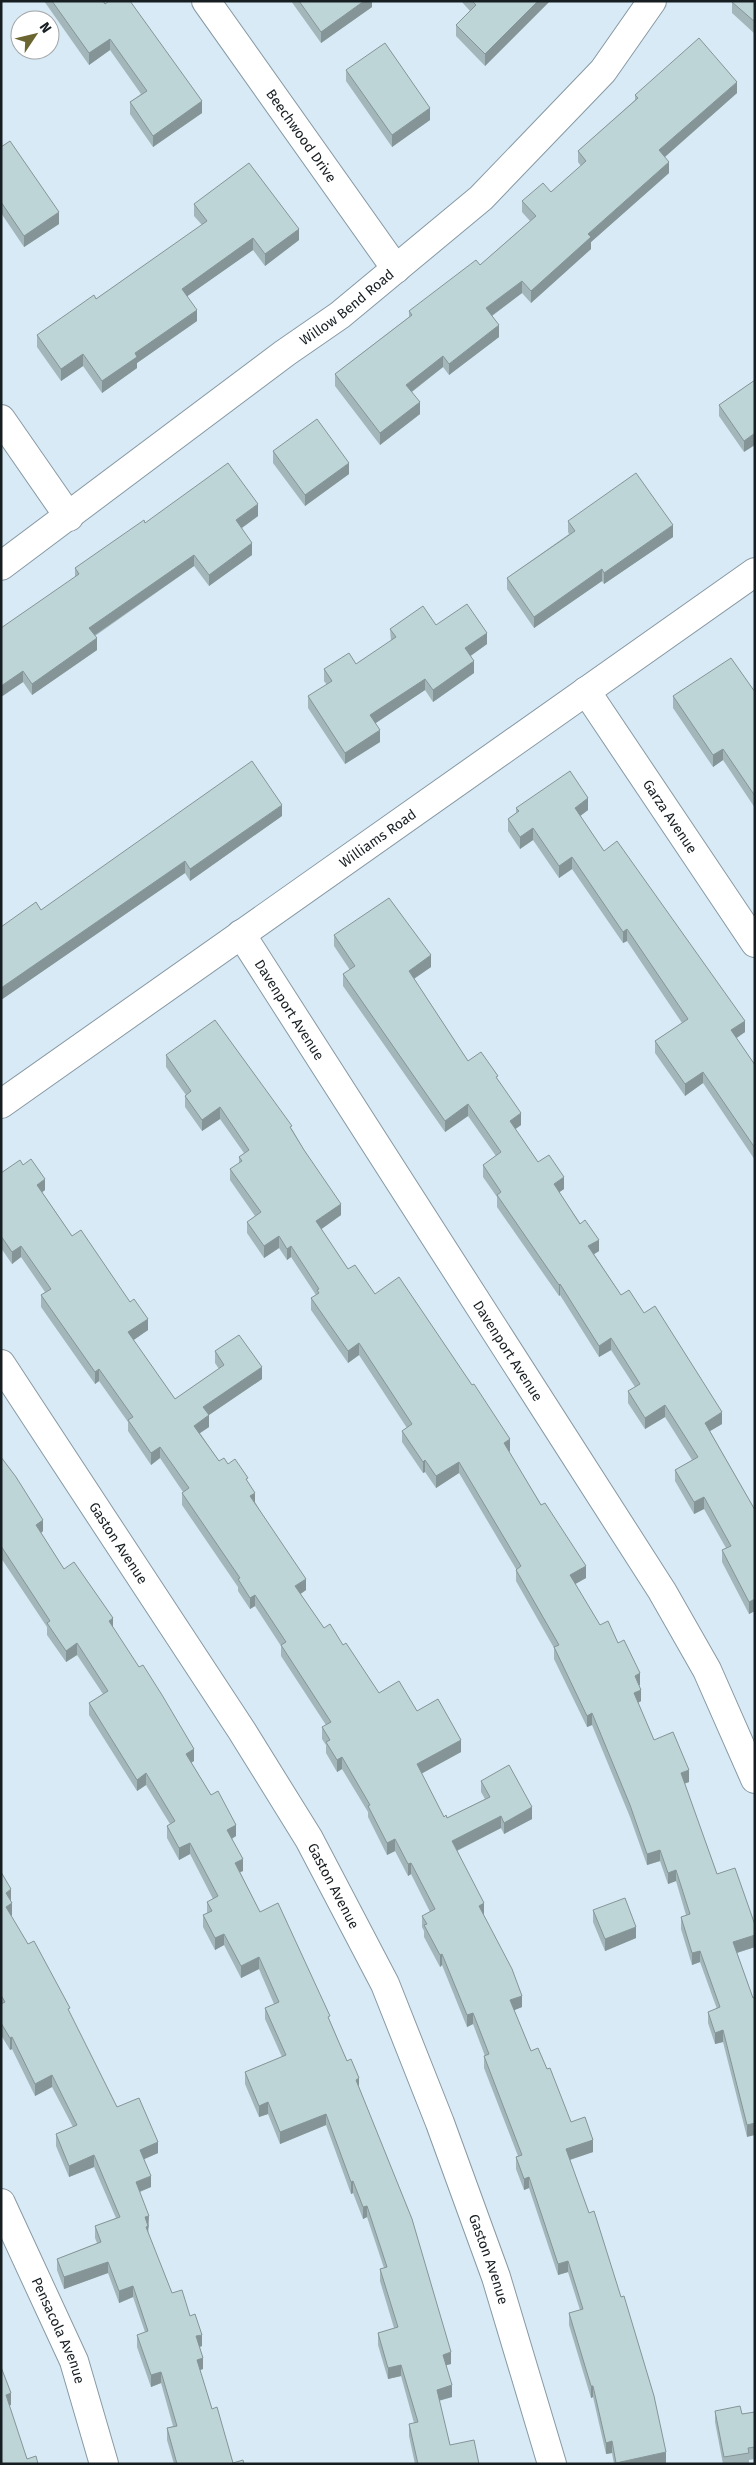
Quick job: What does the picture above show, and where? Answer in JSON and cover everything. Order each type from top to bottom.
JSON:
[{"type":"street","name":"Beechwood Drive","points":[[206,1],[396,269]]},
{"type":"street","name":"Willow Bend Road","points":[[1,566],[69,517],[285,353],[340,315],[481,198],[604,71],[652,1]]},
{"type":"street","points":[[1,419],[69,517]]},
{"type":"street","name":"Williams Road","points":[[1,1104],[755,572]]},
{"type":"street","name":"Garza Avenue","points":[[586,691],[755,943]]},
{"type":"street","name":"Davenport Avenue","points":[[241,934],[662,1592],[707,1670],[755,1779]]},
{"type":"street","name":"Gaston Avenue","points":[[1,1364],[309,1839],[385,1984],[440,2123],[496,2277],[552,2464]]},
{"type":"street","name":"Pensacola Avenue","points":[[1,2203],[74,2361],[104,2464]]},
{"type":"building","points":[[52,1],[103,1],[105,4],[109,1],[130,1],[202,101],[153,136],[130,102],[147,91],[110,39],[89,53]]},
{"type":"building","points":[[299,1],[364,1],[321,32]]},
{"type":"building","points":[[472,1],[538,1],[485,54],[456,25],[476,5]]},
{"type":"building","points":[[732,1],[755,1],[755,22],[732,2]]},
{"type":"building","points":[[699,38],[737,82],[659,150],[669,162],[588,234],[591,237],[531,291],[522,281],[486,308],[499,325],[449,364],[443,356],[406,385],[420,402],[380,433],[335,374],[412,315],[409,311],[476,260],[480,265],[536,216],[522,201],[543,183],[551,192],[586,161],[578,151],[638,98],[635,95]]},
{"type":"building","points":[[385,43],[430,108],[392,135],[346,70]]},
{"type":"building","points":[[10,141],[59,212],[24,236],[1,202],[1,147]]},
{"type":"building","points":[[249,163],[299,229],[265,254],[253,238],[182,289],[197,310],[135,353],[137,357],[102,381],[83,354],[61,369],[37,335],[94,295],[96,299],[207,221],[194,204]]},
{"type":"building","points":[[755,380],[755,433],[744,441],[719,405]]},
{"type":"building","points":[[317,419],[349,463],[305,495],[273,451]]},
{"type":"building","points":[[228,463],[258,504],[236,520],[252,543],[209,575],[194,555],[89,628],[97,638],[32,684],[23,671],[1,686],[1,628],[79,574],[75,568],[144,520],[145,523]]},
{"type":"building","points":[[636,473],[673,525],[604,573],[602,569],[534,617],[507,578],[575,531],[568,521]]},
{"type":"building","points":[[467,604],[487,633],[465,648],[474,661],[433,690],[425,679],[370,715],[380,730],[345,753],[308,696],[332,681],[324,669],[349,653],[356,664],[396,637],[390,629],[423,606],[436,625]]},
{"type":"building","points":[[731,658],[755,692],[755,796],[723,749],[713,755],[673,696]]},
{"type":"building","points":[[252,761],[282,805],[190,869],[185,861],[1,988],[1,927],[36,902],[41,910]]},
{"type":"building","points":[[570,771],[588,798],[575,808],[604,851],[617,841],[745,1021],[731,1030],[755,1065],[755,1148],[703,1072],[685,1084],[655,1041],[688,1019],[627,929],[623,932],[572,857],[559,866],[533,828],[520,837],[508,819],[519,811],[516,808]]},
{"type":"building","points":[[389,898],[431,955],[409,971],[468,1061],[481,1052],[498,1076],[496,1077],[521,1113],[510,1121],[538,1162],[549,1155],[564,1177],[554,1184],[580,1224],[585,1220],[599,1240],[588,1246],[621,1295],[629,1290],[644,1313],[655,1306],[722,1412],[705,1423],[755,1510],[755,1599],[749,1602],[722,1550],[731,1546],[704,1497],[694,1502],[675,1470],[698,1457],[665,1405],[645,1418],[628,1391],[640,1384],[611,1338],[599,1346],[560,1284],[497,1195],[501,1192],[483,1165],[501,1152],[468,1104],[445,1121],[343,974],[355,966],[334,935]]},
{"type":"building","points":[[215,1020],[292,1126],[290,1127],[304,1150],[341,1204],[316,1221],[348,1269],[355,1265],[375,1294],[399,1277],[472,1385],[474,1384],[510,1439],[504,1443],[541,1505],[545,1503],[586,1566],[570,1575],[600,1625],[608,1621],[618,1643],[624,1640],[640,1673],[635,1676],[641,1690],[634,1693],[654,1740],[673,1732],[689,1770],[681,1773],[717,1874],[735,1868],[755,1925],[755,1935],[733,1942],[753,1998],[755,1997],[755,2123],[747,2125],[723,2030],[715,2033],[708,2012],[720,2007],[700,1951],[692,1953],[681,1917],[690,1914],[676,1870],[668,1873],[660,1850],[647,1854],[630,1805],[592,1713],[587,1716],[554,1647],[559,1645],[516,1570],[521,1566],[459,1462],[436,1476],[425,1460],[423,1462],[402,1431],[412,1424],[359,1343],[348,1351],[311,1298],[319,1293],[317,1290],[319,1289],[291,1246],[287,1249],[279,1236],[264,1246],[247,1222],[261,1212],[230,1169],[242,1161],[239,1157],[249,1150],[220,1107],[202,1120],[185,1096],[191,1091],[166,1055]]},
{"type":"building","points":[[31,1159],[45,1179],[37,1185],[72,1236],[81,1230],[130,1302],[134,1299],[148,1319],[128,1332],[175,1399],[224,1365],[215,1351],[239,1335],[262,1367],[203,1407],[209,1415],[194,1426],[219,1461],[224,1458],[228,1464],[235,1459],[248,1478],[246,1479],[255,1493],[250,1496],[306,1579],[295,1586],[324,1628],[330,1624],[343,1645],[346,1643],[379,1693],[399,1681],[417,1711],[438,1699],[461,1740],[417,1764],[444,1817],[446,1815],[447,1818],[490,1797],[481,1781],[509,1765],[532,1807],[504,1823],[501,1816],[452,1841],[484,1903],[479,1906],[512,1969],[522,1996],[510,2000],[531,2051],[538,2048],[547,2069],[550,2068],[571,2122],[585,2117],[593,2140],[566,2149],[589,2213],[594,2211],[621,2297],[624,2296],[654,2396],[666,2452],[616,2463],[612,2441],[606,2443],[593,2386],[591,2386],[569,2313],[583,2309],[568,2261],[558,2264],[529,2177],[524,2179],[516,2157],[522,2155],[484,2056],[489,2054],[473,2013],[467,2015],[442,1954],[440,1955],[424,1925],[427,1924],[422,1916],[435,1909],[411,1863],[408,1864],[395,1839],[387,1843],[368,1806],[370,1805],[342,1757],[337,1760],[326,1742],[330,1740],[322,1727],[331,1722],[281,1645],[286,1642],[255,1595],[250,1598],[238,1579],[240,1578],[182,1493],[189,1488],[160,1447],[151,1453],[128,1420],[133,1417],[99,1369],[95,1372],[41,1295],[51,1289],[21,1246],[12,1252],[1,1236],[1,1173],[20,1160],[23,1165]]},
{"type":"building","points":[[1,1457],[43,1520],[36,1525],[64,1569],[74,1562],[113,1618],[109,1621],[139,1667],[143,1665],[194,1749],[186,1754],[211,1795],[218,1791],[236,1825],[227,1830],[243,1859],[235,1863],[260,1912],[278,1903],[330,2016],[328,2017],[347,2061],[351,2059],[359,2078],[356,2080],[412,2219],[451,2352],[443,2355],[452,2385],[437,2390],[450,2445],[474,2440],[479,2464],[418,2464],[409,2424],[418,2422],[401,2365],[388,2368],[378,2333],[398,2327],[380,2269],[387,2267],[367,2206],[363,2207],[353,2181],[351,2182],[326,2114],[280,2132],[268,2102],[259,2106],[245,2072],[286,2055],[265,2008],[279,2002],[259,1957],[241,1966],[224,1934],[215,1938],[203,1915],[212,1911],[207,1902],[218,1896],[190,1843],[179,1848],[167,1826],[175,1821],[146,1773],[137,1780],[89,1703],[108,1691],[77,1643],[66,1651],[47,1623],[50,1621],[1,1546]]},
{"type":"building","points":[[1,1872],[11,1889],[6,1893],[12,1903],[6,1907],[28,1944],[34,1941],[70,2008],[68,2009],[117,2107],[139,2098],[158,2142],[140,2150],[151,2176],[136,2182],[149,2216],[145,2217],[148,2226],[146,2227],[172,2293],[182,2290],[190,2316],[195,2314],[202,2335],[196,2336],[203,2358],[197,2360],[212,2409],[217,2407],[233,2463],[243,2460],[244,2464],[177,2464],[167,2428],[177,2426],[161,2372],[151,2375],[137,2335],[148,2331],[133,2286],[119,2291],[108,2262],[64,2277],[57,2259],[101,2242],[95,2226],[120,2217],[94,2155],[69,2166],[56,2134],[77,2125],[52,2075],[35,2084],[12,2037],[10,2038],[1,2023],[1,2004],[5,2002],[1,1995]]},
{"type":"building","points":[[625,1898],[636,1927],[605,1939],[593,1910]]},
{"type":"building","points":[[1,2367],[11,2393],[6,2395],[27,2459],[36,2456],[38,2464],[1,2464]]},
{"type":"building","points":[[740,2406],[742,2414],[755,2412],[755,2447],[748,2448],[749,2453],[724,2457],[715,2411]]}]
